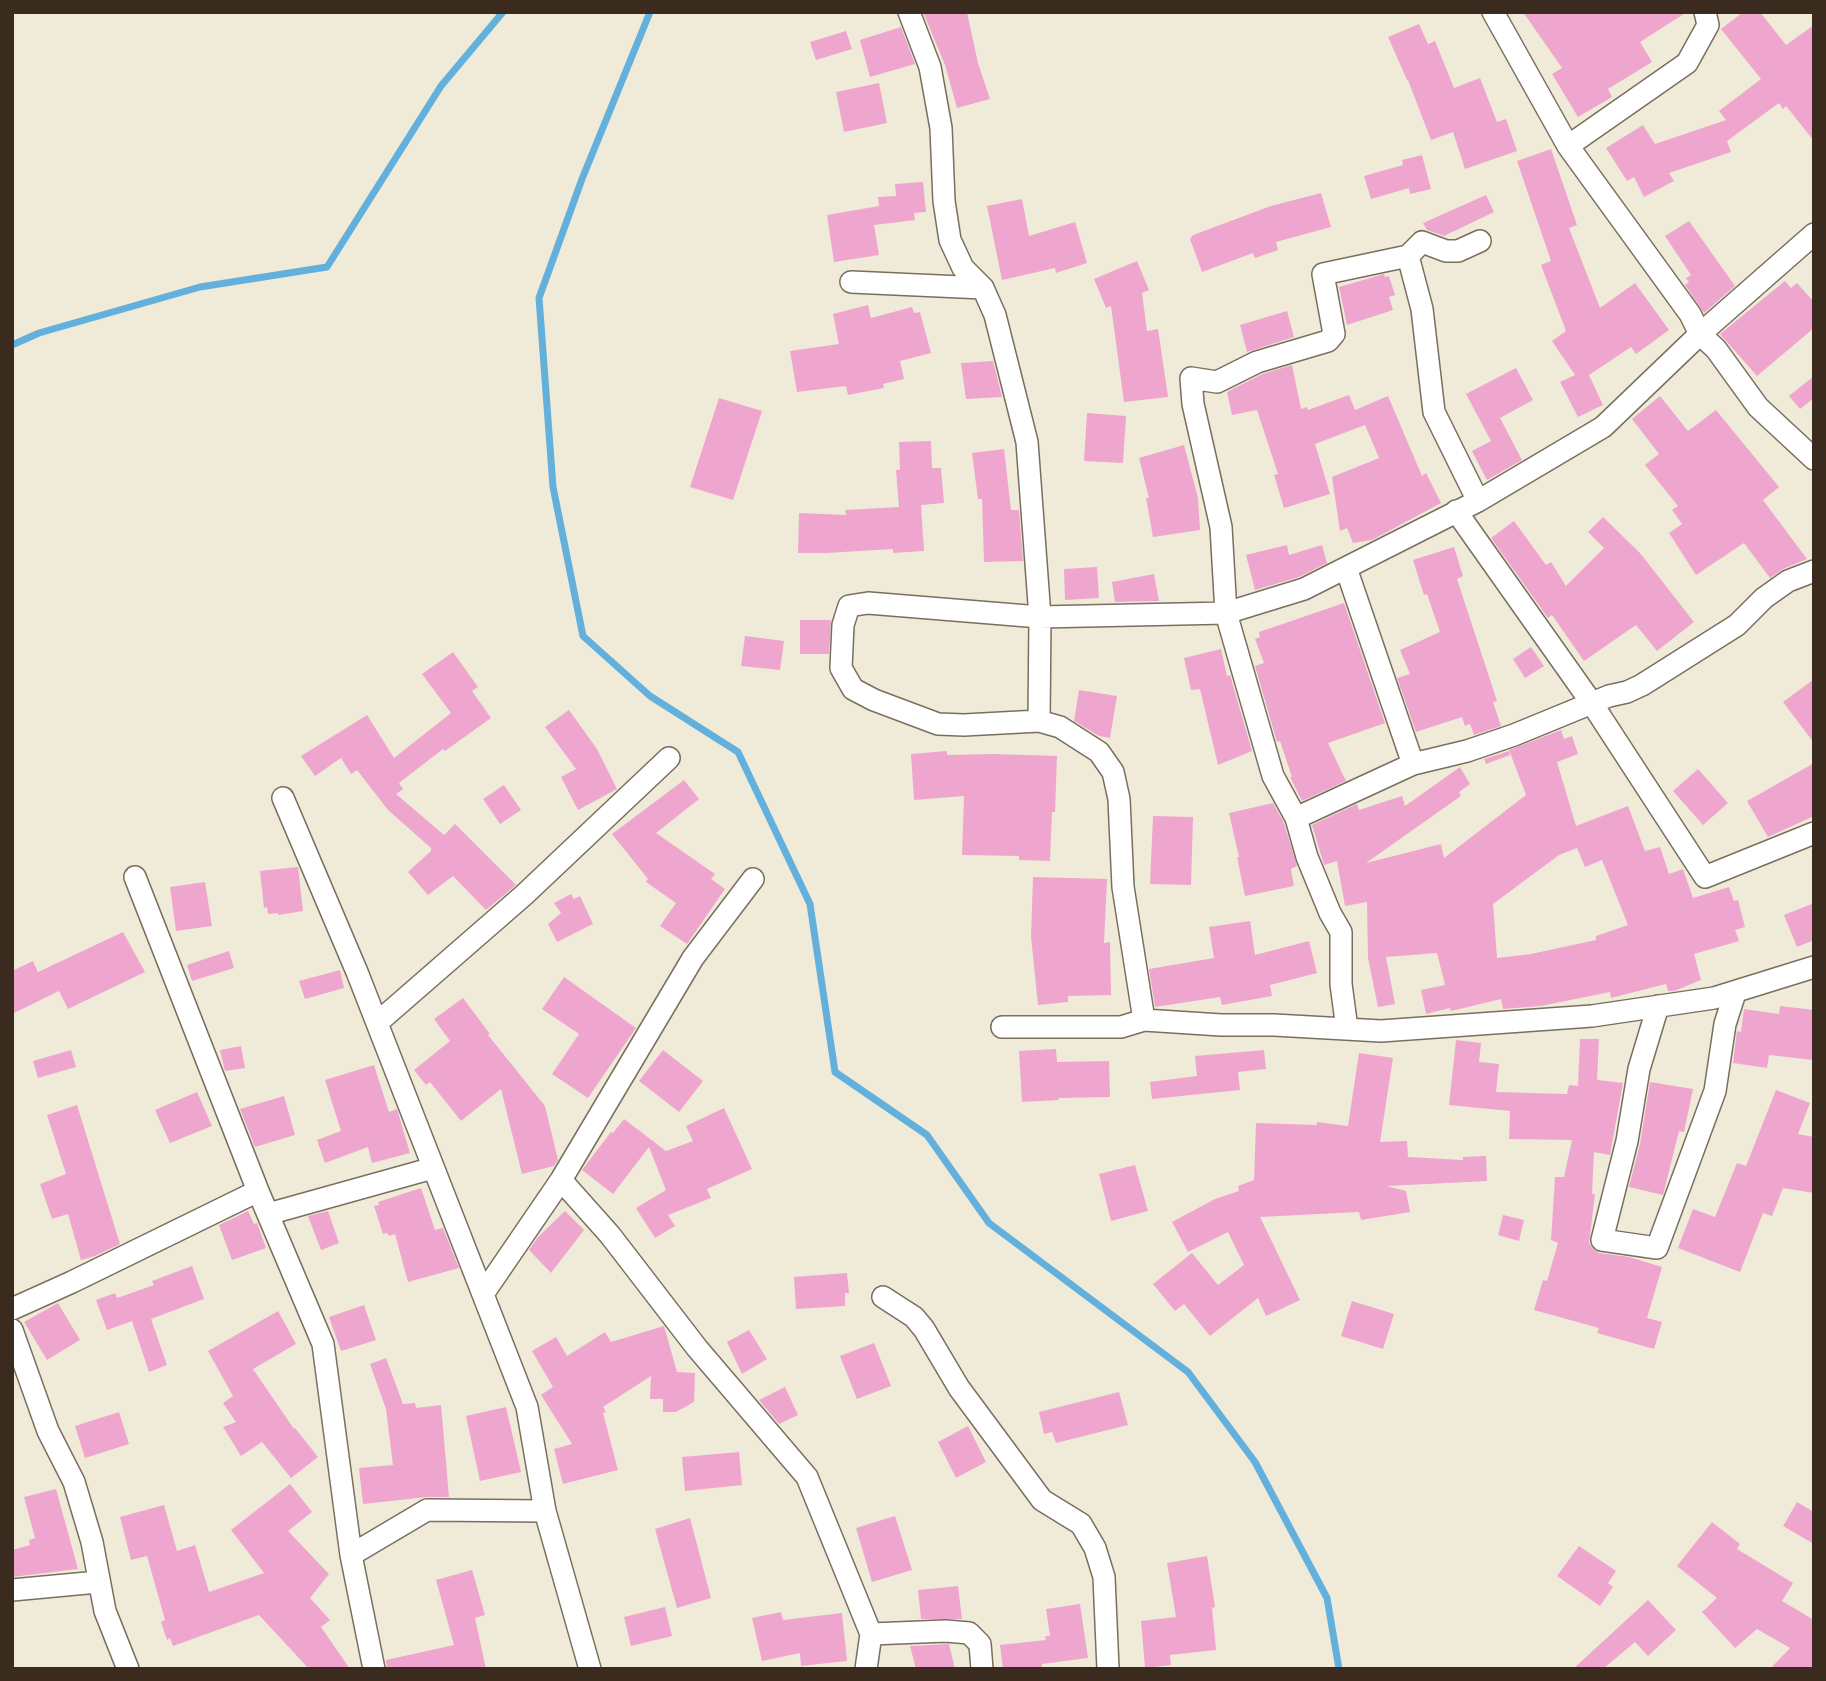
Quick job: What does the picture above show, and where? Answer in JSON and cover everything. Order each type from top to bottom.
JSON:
[{"type":"street","points":[[909,12],[930,67],[941,128],[944,201],[950,240],[962,268],[983,288],[995,315],[1027,442],[1040,617],[1039,721]]},
{"type":"street","points":[[1493,12],[1568,146],[1690,314],[1700,334],[1716,349],[1758,407],[1814,459]]},
{"type":"street","points":[[1568,146],[1687,63],[1712,17]]},
{"type":"street","points":[[1144,1020],[1123,887],[1119,799],[1114,772],[1099,752],[1060,727],[1039,721],[938,724],[874,700],[853,689],[841,668],[843,625],[849,606],[868,603],[1040,617],[1226,614],[1304,589],[1478,501],[1603,427],[1700,334],[1814,234]]},
{"type":"street","points":[[1348,1029],[1340,984],[1341,932],[1330,913],[1307,857],[1296,818],[1273,776],[1226,614],[1221,527],[1193,404],[1191,377],[1217,382],[1257,362],[1328,341],[1335,334],[1322,274],[1408,256],[1422,242],[1446,251],[1458,251],[1480,241]]},
{"type":"street","points":[[1408,256],[1422,309],[1434,412],[1478,501]]},
{"type":"street","points":[[851,282],[983,288]]},
{"type":"street","points":[[1457,511],[1591,702],[1705,877],[1814,833]]},
{"type":"street","points":[[1346,568],[1413,764]]},
{"type":"street","points":[[1296,818],[1413,764],[1467,751],[1591,702],[1627,692],[1671,668],[1737,625],[1764,598],[1788,581],[1814,571]]},
{"type":"street","points":[[377,1023],[524,895],[669,758]]},
{"type":"street","points":[[283,798],[377,1023],[527,1407],[545,1511],[590,1669]]},
{"type":"street","points":[[135,877],[258,1191],[323,1344],[351,1555],[374,1669]]},
{"type":"street","points":[[484,1294],[561,1180],[693,958],[754,879]]},
{"type":"street","points":[[1002,1027],[1121,1027],[1144,1020],[1381,1031],[1565,1018],[1735,993],[1814,967]]},
{"type":"street","points":[[1658,1006],[1639,1069],[1627,1141],[1602,1240],[1657,1248],[1715,1091],[1725,1024],[1735,993]]},
{"type":"street","points":[[268,1214],[433,1168]]},
{"type":"street","points":[[561,1180],[610,1235],[697,1348],[807,1477],[871,1634],[866,1669]]},
{"type":"street","points":[[12,1308],[72,1282],[258,1191]]},
{"type":"street","points":[[883,1297],[914,1317],[924,1329],[959,1388],[1042,1500],[1081,1524],[1095,1548],[1104,1577],[1108,1669]]},
{"type":"street","points":[[12,1330],[48,1432],[74,1482],[92,1542],[105,1611],[128,1669]]},
{"type":"street","points":[[351,1555],[427,1510],[545,1511]]},
{"type":"street","points":[[12,1590],[98,1582]]},
{"type":"street","points":[[871,1634],[946,1631],[969,1633],[980,1644],[982,1669]]},
{"type":"building","points":[[923,12],[967,12],[978,63],[990,99],[957,108],[945,65]]},
{"type":"building","points":[[1523,12],[1687,12],[1640,42],[1652,62],[1608,89],[1612,97],[1578,117],[1552,74],[1562,68]]},
{"type":"building","points":[[1743,12],[1760,12],[1786,45],[1814,25],[1814,141],[1786,106],[1783,109],[1779,103],[1727,141],[1731,152],[1669,173],[1674,181],[1644,197],[1634,177],[1627,181],[1606,148],[1643,125],[1655,144],[1726,120],[1719,111],[1761,79],[1721,29]]},
{"type":"building","points":[[1419,24],[1428,44],[1435,41],[1454,88],[1480,78],[1497,122],[1506,119],[1517,151],[1465,169],[1453,132],[1431,140],[1388,37]]},
{"type":"building","points":[[901,27],[915,64],[870,77],[860,40]]},
{"type":"building","points":[[846,31],[852,49],[816,60],[810,42]]},
{"type":"building","points":[[879,83],[887,123],[844,132],[836,92]]},
{"type":"building","points":[[1551,149],[1577,225],[1569,228],[1600,308],[1635,283],[1669,330],[1636,354],[1631,347],[1589,375],[1603,405],[1578,417],[1560,382],[1575,375],[1552,341],[1566,331],[1541,265],[1551,261],[1517,161]]},
{"type":"building","points":[[1422,155],[1431,189],[1410,194],[1409,188],[1371,199],[1364,176],[1403,165],[1402,160]]},
{"type":"building","points":[[923,182],[926,212],[914,213],[915,220],[874,225],[879,255],[834,262],[827,215],[879,206],[878,197],[896,196],[895,184]]},
{"type":"building","points":[[1321,193],[1331,227],[1276,242],[1278,250],[1255,258],[1253,253],[1202,272],[1190,239],[1193,235],[1271,206]]},
{"type":"building","points":[[1486,195],[1494,212],[1444,236],[1427,230],[1423,223]]},
{"type":"building","points":[[1022,199],[1029,236],[1075,222],[1087,263],[1056,273],[1055,268],[1002,280],[987,206]]},
{"type":"building","points":[[1689,221],[1735,286],[1704,313],[1685,285],[1689,282],[1686,278],[1691,275],[1665,236]]},
{"type":"building","points":[[1137,261],[1149,290],[1142,293],[1147,331],[1158,329],[1168,397],[1124,402],[1111,306],[1106,308],[1094,279]]},
{"type":"building","points":[[1384,274],[1385,277],[1389,276],[1395,295],[1389,297],[1393,310],[1347,325],[1339,287]]},
{"type":"building","points":[[1785,281],[1791,288],[1797,283],[1814,302],[1814,328],[1757,376],[1720,334]]},
{"type":"building","points":[[868,305],[871,318],[912,307],[914,313],[920,312],[931,353],[900,361],[904,379],[883,384],[884,388],[848,395],[846,386],[797,392],[790,351],[839,344],[833,314]]},
{"type":"building","points":[[1287,311],[1294,337],[1247,352],[1240,325]]},
{"type":"building","points":[[993,361],[1002,397],[966,399],[961,363]]},
{"type":"building","points":[[1292,365],[1301,409],[1307,407],[1308,410],[1349,395],[1355,410],[1388,396],[1422,476],[1426,473],[1441,503],[1372,540],[1353,543],[1347,528],[1340,531],[1332,477],[1379,458],[1365,425],[1315,444],[1330,494],[1284,508],[1274,475],[1278,474],[1257,410],[1232,415],[1227,392],[1262,374]]},
{"type":"building","points":[[1516,368],[1533,400],[1500,418],[1522,460],[1487,480],[1472,451],[1491,441],[1466,394]]},
{"type":"building","points":[[1814,376],[1814,398],[1800,409],[1789,396]]},
{"type":"building","points":[[1660,396],[1688,431],[1716,410],[1779,487],[1763,500],[1807,559],[1770,578],[1744,543],[1696,575],[1669,533],[1682,524],[1672,510],[1678,506],[1645,465],[1659,454],[1632,419]]},
{"type":"building","points":[[719,398],[762,411],[733,500],[690,487]]},
{"type":"building","points":[[1087,413],[1126,416],[1123,463],[1084,461]]},
{"type":"building","points":[[931,441],[932,468],[941,468],[944,503],[921,505],[924,551],[893,553],[893,549],[798,553],[799,513],[846,515],[845,510],[899,507],[896,470],[900,470],[899,442]]},
{"type":"building","points":[[1184,445],[1198,498],[1200,530],[1153,537],[1146,498],[1149,498],[1139,458]]},
{"type":"building","points":[[1004,449],[1011,510],[1019,510],[1023,561],[984,562],[982,499],[978,499],[972,453]]},
{"type":"building","points":[[1603,517],[1640,553],[1694,622],[1657,651],[1636,625],[1584,661],[1552,615],[1548,618],[1491,538],[1514,521],[1546,565],[1551,562],[1566,586],[1604,548],[1588,532]]},
{"type":"building","points":[[1287,545],[1289,555],[1322,545],[1327,563],[1299,577],[1255,590],[1246,555]]},
{"type":"building","points":[[1454,547],[1463,576],[1457,579],[1497,701],[1493,702],[1501,726],[1474,735],[1470,724],[1465,726],[1462,717],[1416,732],[1397,678],[1410,674],[1400,650],[1440,632],[1413,560]]},
{"type":"building","points":[[1097,567],[1099,598],[1065,600],[1064,569]]},
{"type":"building","points":[[1154,574],[1159,601],[1115,602],[1112,582]]},
{"type":"building","points":[[1344,603],[1385,723],[1328,743],[1346,781],[1302,801],[1290,777],[1280,741],[1277,742],[1255,666],[1264,663],[1255,639],[1260,637],[1259,632]]},
{"type":"building","points":[[800,620],[831,620],[829,654],[800,654]]},
{"type":"building","points":[[745,636],[784,641],[780,670],[741,666]]},
{"type":"building","points":[[1531,647],[1544,666],[1525,678],[1513,659]]},
{"type":"building","points":[[1221,649],[1227,676],[1230,675],[1252,751],[1218,765],[1200,689],[1191,690],[1184,658]]},
{"type":"building","points":[[453,652],[478,687],[472,691],[491,718],[445,751],[443,749],[399,783],[403,789],[396,794],[444,835],[455,824],[516,885],[486,910],[453,876],[428,895],[408,872],[431,848],[388,810],[357,770],[351,774],[341,758],[315,776],[301,756],[367,715],[394,758],[451,713],[422,674]]},
{"type":"building","points":[[1814,679],[1814,743],[1783,702]]},
{"type":"building","points":[[1079,690],[1117,696],[1110,738],[1099,736],[1074,721]]},
{"type":"building","points":[[569,710],[597,749],[617,789],[578,810],[561,777],[576,769],[545,727]]},
{"type":"building","points":[[1561,730],[1564,739],[1572,736],[1578,754],[1557,762],[1576,826],[1628,806],[1645,851],[1660,847],[1669,874],[1683,869],[1693,898],[1729,887],[1734,901],[1738,900],[1745,927],[1735,930],[1739,941],[1694,954],[1701,980],[1674,991],[1668,991],[1666,984],[1611,998],[1610,992],[1541,1006],[1503,1009],[1501,999],[1426,1014],[1421,990],[1445,985],[1437,953],[1386,957],[1395,1004],[1378,1007],[1368,958],[1367,902],[1345,906],[1337,861],[1324,865],[1312,825],[1357,804],[1359,810],[1402,796],[1405,806],[1460,767],[1470,784],[1459,792],[1461,796],[1366,863],[1441,844],[1444,858],[1526,795],[1509,750]],"holes":[[[1577,848],[1585,867],[1602,860],[1628,925],[1596,936],[1596,940],[1531,954],[1497,958],[1493,904],[1559,855]]]},
{"type":"building","points":[[947,751],[947,755],[1057,756],[1050,861],[1019,860],[1019,856],[962,855],[964,796],[914,800],[911,754]]},
{"type":"building","points":[[1509,751],[1510,755],[1486,764],[1484,759]]},
{"type":"building","points":[[1814,763],[1814,816],[1768,837],[1747,801]]},
{"type":"building","points":[[1698,769],[1728,803],[1703,825],[1673,791]]},
{"type":"building","points":[[684,780],[699,799],[656,833],[715,874],[711,879],[725,889],[687,944],[660,926],[676,903],[646,882],[648,879],[612,834]]},
{"type":"building","points":[[504,785],[521,810],[500,824],[483,799]]},
{"type":"building","points":[[1273,803],[1284,823],[1297,866],[1291,869],[1294,886],[1245,896],[1229,813]]},
{"type":"building","points":[[1153,816],[1193,817],[1191,885],[1150,884]]},
{"type":"building","points":[[298,867],[303,911],[268,914],[267,907],[264,908],[260,871]]},
{"type":"building","points":[[1033,877],[1107,879],[1104,943],[1110,942],[1111,995],[1068,996],[1068,1002],[1038,1005],[1031,937]]},
{"type":"building","points":[[205,882],[212,926],[176,931],[170,887]]},
{"type":"building","points":[[571,894],[574,899],[580,896],[593,924],[557,942],[548,924],[561,913],[554,903]]},
{"type":"building","points":[[1814,903],[1814,940],[1797,947],[1784,915]]},
{"type":"building","points":[[1250,921],[1255,955],[1309,941],[1317,973],[1270,985],[1272,996],[1222,1005],[1220,997],[1155,1007],[1149,969],[1214,958],[1209,927]]},
{"type":"building","points":[[123,932],[145,972],[68,1009],[59,991],[12,1014],[12,971],[33,961],[38,972]]},
{"type":"building","points":[[229,951],[234,968],[192,981],[187,965]]},
{"type":"building","points":[[340,970],[344,988],[305,999],[299,981]]},
{"type":"building","points":[[564,977],[636,1028],[588,1098],[552,1074],[579,1034],[542,1009]]},
{"type":"building","points":[[463,998],[490,1034],[488,1035],[545,1106],[558,1160],[554,1166],[522,1174],[501,1089],[461,1121],[430,1082],[426,1085],[414,1070],[450,1041],[434,1019]]},
{"type":"building","points":[[1780,1006],[1814,1010],[1813,1060],[1769,1055],[1767,1068],[1733,1063],[1737,1031],[1741,1032],[1744,1009],[1779,1014]]},
{"type":"building","points":[[1580,1039],[1599,1039],[1597,1080],[1623,1083],[1610,1155],[1594,1152],[1592,1194],[1595,1194],[1589,1243],[1599,1253],[1629,1257],[1662,1267],[1647,1318],[1662,1322],[1654,1349],[1597,1333],[1599,1328],[1534,1310],[1543,1280],[1547,1281],[1558,1243],[1551,1240],[1555,1177],[1564,1177],[1572,1140],[1509,1139],[1510,1111],[1449,1105],[1456,1040],[1481,1043],[1479,1062],[1499,1064],[1496,1092],[1567,1094],[1569,1085],[1578,1086]]},
{"type":"building","points":[[241,1046],[245,1068],[225,1071],[220,1050]]},
{"type":"building","points":[[1056,1049],[1057,1062],[1109,1061],[1110,1097],[1022,1102],[1019,1051]]},
{"type":"building","points":[[71,1050],[76,1067],[38,1078],[33,1061]]},
{"type":"building","points":[[663,1050],[703,1081],[679,1112],[639,1081]]},
{"type":"building","points":[[1264,1050],[1266,1069],[1238,1072],[1240,1090],[1152,1099],[1150,1082],[1197,1076],[1195,1056]]},
{"type":"building","points":[[1359,1053],[1393,1058],[1380,1142],[1407,1141],[1408,1157],[1463,1160],[1463,1157],[1486,1156],[1487,1181],[1387,1186],[1406,1191],[1410,1212],[1361,1220],[1359,1212],[1260,1217],[1300,1300],[1266,1316],[1258,1298],[1210,1336],[1184,1304],[1175,1311],[1153,1284],[1192,1253],[1218,1285],[1244,1265],[1228,1232],[1188,1252],[1172,1222],[1215,1199],[1239,1191],[1238,1186],[1254,1180],[1256,1123],[1317,1125],[1317,1122],[1348,1126]]},
{"type":"building","points":[[374,1065],[389,1112],[397,1109],[410,1153],[372,1163],[368,1147],[325,1163],[317,1140],[341,1131],[325,1080]]},
{"type":"building","points":[[1650,1082],[1693,1089],[1684,1132],[1679,1131],[1663,1195],[1629,1187],[1640,1144]]},
{"type":"building","points":[[1776,1090],[1810,1103],[1798,1134],[1814,1137],[1814,1193],[1783,1188],[1772,1216],[1763,1213],[1740,1272],[1678,1248],[1693,1209],[1715,1217],[1737,1163],[1746,1166]]},
{"type":"building","points":[[197,1092],[212,1126],[170,1143],[155,1110]]},
{"type":"building","points":[[284,1096],[295,1135],[255,1147],[240,1109]]},
{"type":"building","points":[[77,1105],[120,1244],[81,1260],[68,1214],[52,1219],[40,1184],[66,1174],[47,1115]]},
{"type":"building","points":[[724,1108],[752,1169],[707,1189],[711,1198],[668,1215],[675,1226],[655,1238],[636,1208],[666,1190],[649,1147],[613,1194],[582,1170],[624,1119],[666,1151],[693,1141],[686,1126]]},
{"type":"building","points":[[1135,1165],[1148,1211],[1111,1221],[1099,1174]]},
{"type":"building","points":[[421,1188],[435,1230],[443,1228],[459,1268],[408,1282],[395,1234],[383,1234],[374,1206],[379,1205],[378,1202]]},
{"type":"building","points":[[248,1211],[254,1224],[257,1223],[266,1248],[232,1260],[219,1225]]},
{"type":"building","points":[[328,1211],[339,1243],[321,1250],[308,1216]]},
{"type":"building","points":[[565,1211],[584,1230],[551,1273],[529,1250],[538,1237]]},
{"type":"building","points":[[1503,1215],[1524,1220],[1519,1241],[1498,1235]]},
{"type":"building","points":[[192,1266],[204,1299],[151,1319],[167,1365],[149,1372],[132,1321],[107,1330],[96,1300],[115,1293],[117,1298],[154,1285],[152,1281]]},
{"type":"building","points":[[847,1273],[849,1293],[845,1293],[845,1306],[796,1309],[794,1277]]},
{"type":"building","points":[[1352,1301],[1394,1314],[1383,1349],[1341,1336]]},
{"type":"building","points":[[58,1303],[80,1340],[47,1360],[24,1322]]},
{"type":"building","points":[[364,1305],[376,1340],[341,1351],[329,1317]]},
{"type":"building","points":[[278,1311],[296,1344],[253,1369],[294,1429],[318,1457],[291,1478],[262,1442],[241,1456],[223,1427],[236,1422],[223,1403],[233,1396],[208,1351]]},
{"type":"building","points":[[664,1326],[677,1372],[695,1373],[694,1402],[676,1412],[663,1412],[663,1399],[650,1399],[651,1376],[603,1407],[618,1470],[563,1484],[554,1449],[572,1444],[541,1395],[553,1387],[532,1351],[556,1337],[567,1356],[605,1332],[611,1342]]},
{"type":"building","points":[[749,1330],[767,1359],[742,1374],[727,1342]]},
{"type":"building","points":[[874,1343],[891,1386],[857,1399],[840,1356]]},
{"type":"building","points":[[386,1358],[403,1404],[415,1403],[416,1408],[441,1405],[449,1497],[363,1504],[359,1468],[393,1465],[386,1409],[370,1364]]},
{"type":"building","points":[[785,1387],[798,1415],[779,1424],[759,1400]]},
{"type":"building","points":[[1119,1392],[1128,1425],[1056,1443],[1052,1432],[1044,1434],[1039,1412]]},
{"type":"building","points":[[506,1407],[521,1472],[480,1481],[466,1416]]},
{"type":"building","points":[[119,1412],[129,1444],[85,1458],[75,1426]]},
{"type":"building","points":[[968,1426],[986,1462],[956,1478],[938,1442]]},
{"type":"building","points":[[739,1452],[742,1485],[685,1491],[682,1457]]},
{"type":"building","points":[[290,1484],[312,1512],[288,1531],[329,1574],[310,1598],[330,1620],[321,1627],[350,1669],[309,1669],[259,1615],[173,1646],[170,1638],[167,1640],[161,1622],[165,1620],[147,1556],[131,1560],[120,1517],[164,1505],[177,1551],[195,1545],[209,1592],[264,1573],[231,1530]]},
{"type":"building","points":[[56,1489],[78,1569],[12,1577],[12,1550],[30,1545],[29,1540],[35,1538],[24,1497]]},
{"type":"building","points":[[1797,1502],[1814,1512],[1814,1544],[1783,1526]]},
{"type":"building","points":[[895,1516],[912,1570],[872,1582],[856,1528]]},
{"type":"building","points":[[690,1518],[711,1598],[677,1608],[655,1529]]},
{"type":"building","points":[[1712,1522],[1740,1544],[1737,1549],[1793,1583],[1782,1601],[1814,1620],[1814,1669],[1770,1669],[1790,1648],[1757,1629],[1735,1648],[1702,1612],[1717,1598],[1677,1566]]},
{"type":"building","points":[[1579,1546],[1616,1571],[1608,1583],[1613,1587],[1600,1606],[1557,1576]]},
{"type":"building","points":[[1207,1556],[1215,1607],[1212,1608],[1216,1650],[1170,1655],[1171,1665],[1145,1668],[1141,1621],[1176,1617],[1167,1563]]},
{"type":"building","points":[[472,1570],[485,1615],[475,1618],[486,1669],[387,1669],[386,1660],[454,1645],[436,1580]]},
{"type":"building","points":[[958,1586],[962,1619],[921,1619],[918,1590]]},
{"type":"building","points":[[1648,1600],[1676,1630],[1648,1656],[1635,1642],[1603,1669],[1573,1669]]},
{"type":"building","points":[[1080,1604],[1088,1658],[1042,1664],[1042,1669],[1003,1669],[1000,1645],[1046,1640],[1045,1636],[1050,1636],[1046,1609]]},
{"type":"building","points":[[665,1607],[672,1636],[631,1646],[624,1617]]},
{"type":"building","points":[[781,1612],[783,1620],[842,1613],[847,1661],[801,1666],[800,1653],[762,1661],[752,1618]]},
{"type":"building","points":[[949,1644],[955,1669],[916,1669],[910,1646]]},
{"type":"waterway","points":[[12,345],[39,333],[200,287],[327,267],[441,86],[503,12]]},
{"type":"waterway","points":[[650,12],[582,179],[539,298],[553,487],[583,636],[650,696],[738,752],[810,904],[835,1072],[927,1135],[989,1223],[1188,1372],[1255,1462],[1327,1598],[1339,1669]]}]
